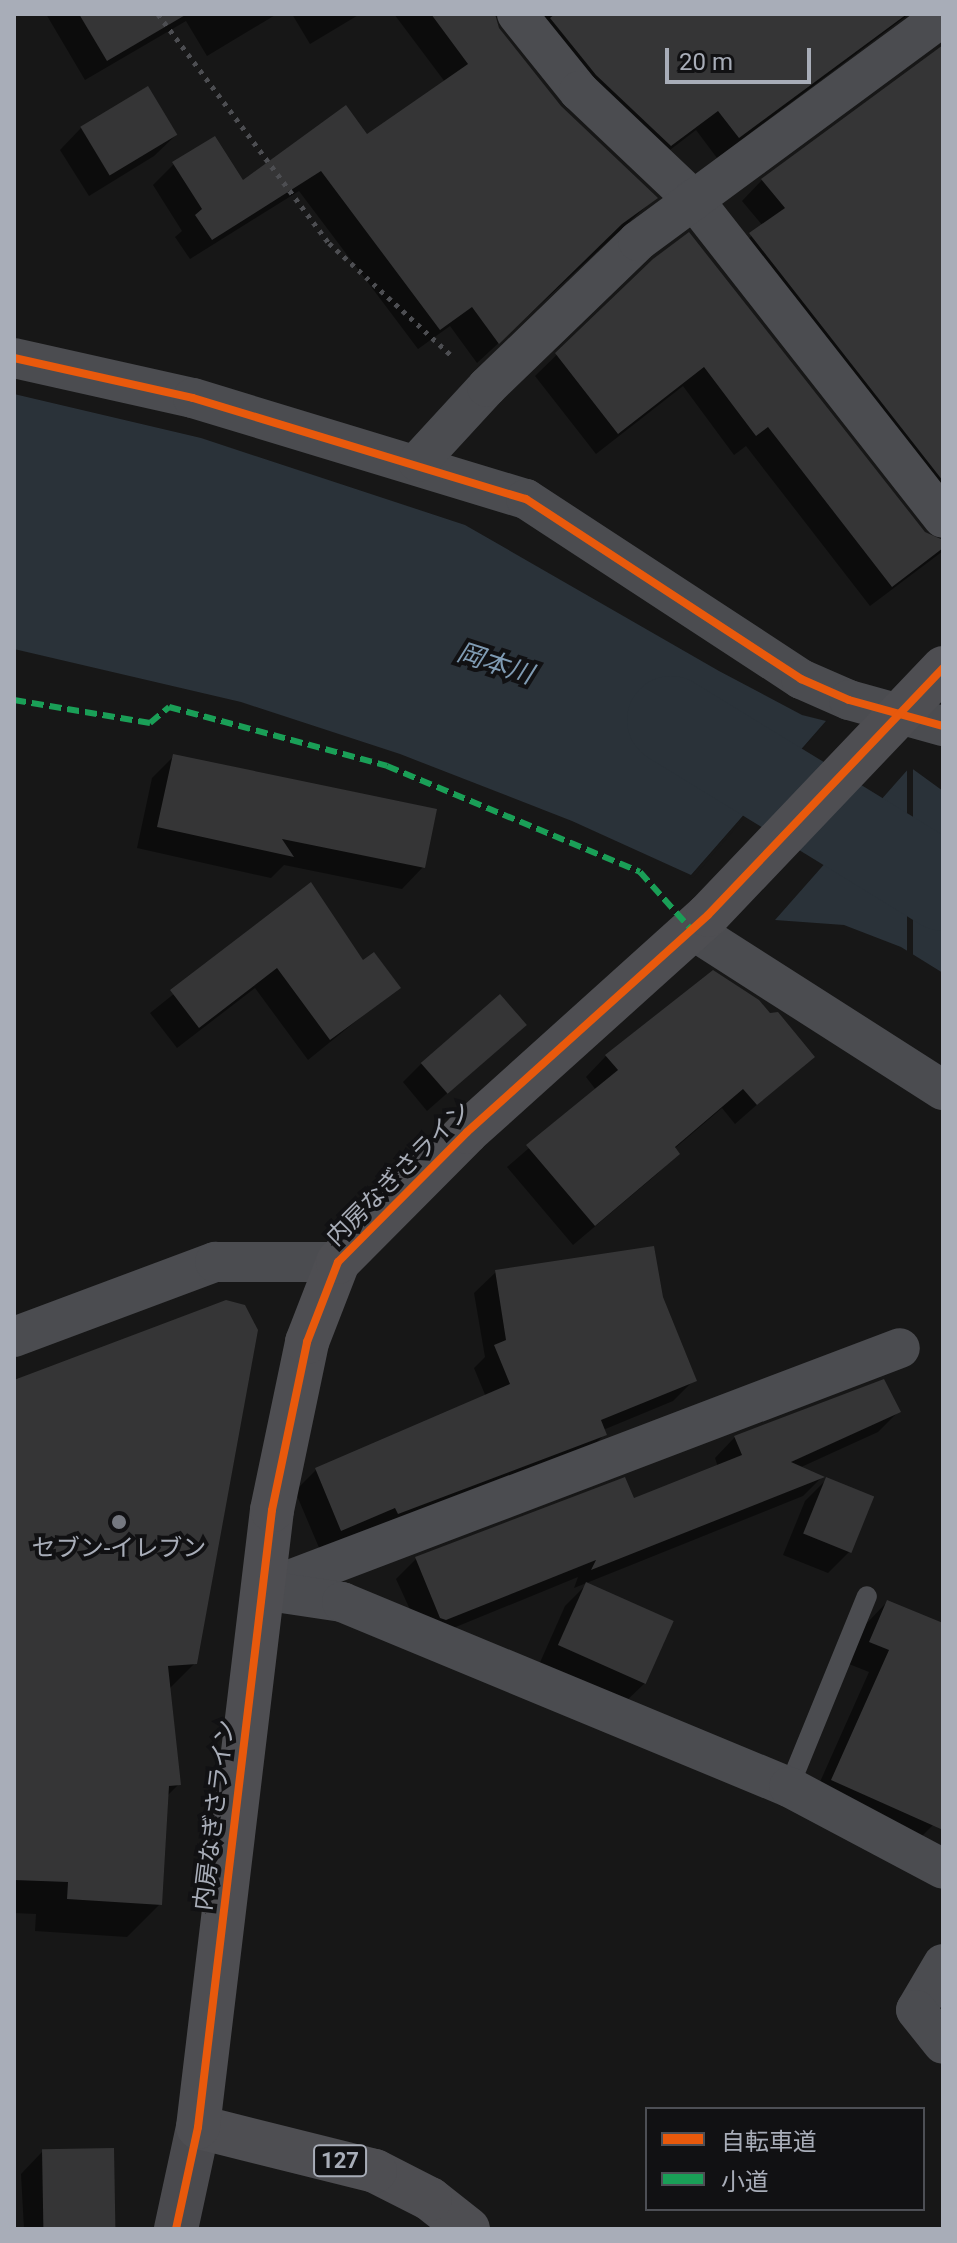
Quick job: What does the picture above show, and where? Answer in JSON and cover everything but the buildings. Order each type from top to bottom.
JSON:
[{"type":"highway","name":"内房なぎさライン","points":[[198,2127],[262,1590],[287,1422],[307,1342],[338,1262],[467,1132],[700,922],[888,722],[943,668]]},
{"type":"highway","name":"127","points":[[198,2127],[375,2171],[430,2199],[468,2229]]},
{"type":"main road","points":[[176,2229],[198,2127]]},
{"type":"street","points":[[517,14],[579,91],[693,199],[943,518]]},
{"type":"street","points":[[418,462],[487,387],[638,241],[943,16]]},
{"type":"street","points":[[14,358],[193,398],[418,462],[526,499],[801,679],[888,722],[943,726]]},
{"type":"street","points":[[700,922],[943,1090]]},
{"type":"street","points":[[14,1337],[215,1262],[338,1262]]},
{"type":"street","points":[[262,1590],[900,1348]]},
{"type":"street","points":[[262,1590],[342,1602],[789,1787],[943,1869]]},
{"type":"street","points":[[943,1964],[916,2010],[943,2044]]},
{"type":"lane","points":[[789,1787],[867,1596]]},
{"type":"path","points":[[158,14],[329,243],[487,387]]},
{"type":"water","points":[[14,394],[201,438],[465,525],[719,671],[802,715],[826,721],[691,875],[572,821],[400,754],[241,702],[14,649]]},
{"type":"water","points":[[910,767],[943,791],[943,973],[901,947],[844,925],[775,920]]},
{"type":"pier","points":[[829,718],[694,877],[689,878]]},
{"type":"pier","points":[[907,764],[913,764],[913,969],[907,969]]},
{"type":"waterway","name":"岡本川","points":[[671,720],[943,887]]},
{"type":"marked path","points":[[14,700],[150,723],[169,707],[387,766],[640,872],[691,929]]},
{"type":"cycle path","points":[[14,358],[193,398],[526,499],[801,679],[849,700],[943,726]]},
{"type":"cycle path","points":[[176,2229],[198,2127],[272,1510],[307,1342],[338,1262],[467,1132],[708,915],[943,668]]},
{"type":"place","name":"セブン-イレブン","points":[[119,1522]]}]
